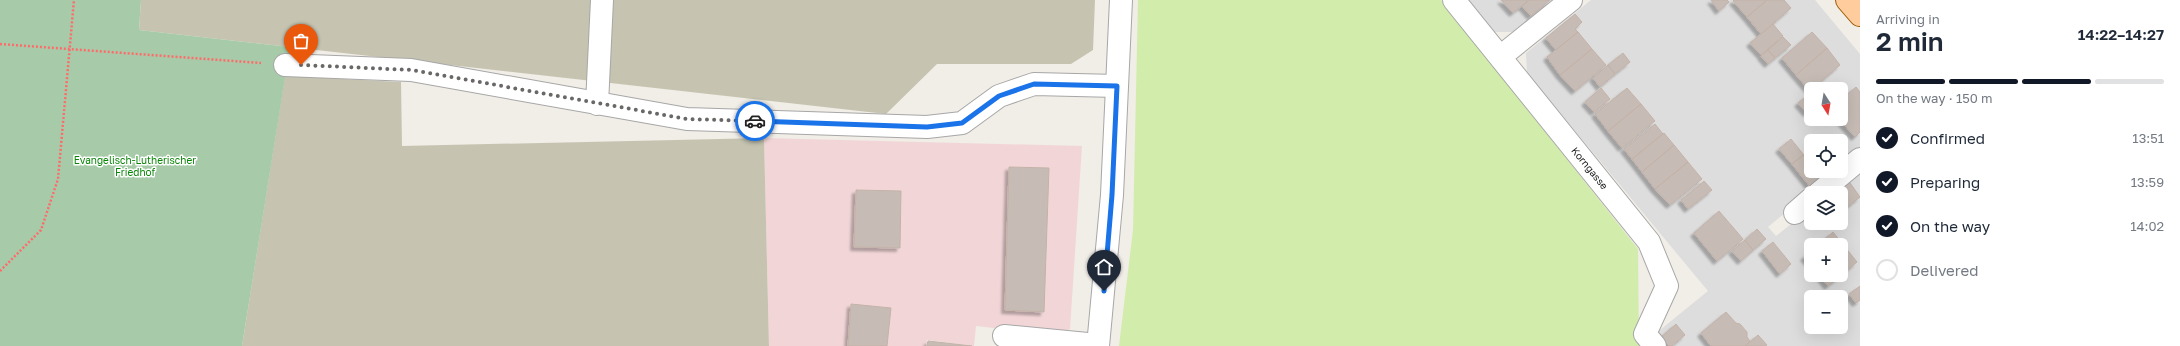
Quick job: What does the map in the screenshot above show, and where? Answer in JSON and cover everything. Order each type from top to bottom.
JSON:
[{"type":"main road","points":[[1847,0],[1860,15]]},
{"type":"street","points":[[597,104],[602,0]]},
{"type":"street","points":[[1004,336],[1098,346],[1112,203],[1121,0]]},
{"type":"street","name":"Korngasse","points":[[1454,0],[1649,242],[1667,286],[1645,334],[1654,346]]},
{"type":"street","points":[[1500,57],[1571,0]]},
{"type":"street","points":[[285,65],[412,70],[687,119],[927,127],[962,123],[999,96],[1034,84],[1117,86]]},
{"type":"street","points":[[1827,186],[1860,159]]},
{"type":"path","points":[[0,271],[41,230],[55,186],[74,0]]},
{"type":"path","points":[[0,44],[285,65]]},
{"type":"shaded area","points":[[141,0],[1095,0],[1093,50],[1071,64],[937,64],[886,114],[139,30]]},
{"type":"shaded area","points":[[1466,0],[1552,0],[1513,32],[1491,32]]},
{"type":"shaded area","points":[[1591,0],[1815,0],[1860,54],[1860,151],[1848,160],[1848,134],[1804,134],[1804,178],[1828,178],[1818,186],[1804,186],[1804,197],[1768,227],[1776,236],[1804,214],[1804,230],[1848,230],[1848,186],[1839,186],[1860,169],[1860,346],[1666,346],[1655,334],[1708,291],[1527,73],[1526,53]]},
{"type":"shaded area","points":[[285,76],[401,82],[402,146],[764,138],[769,346],[242,346]]},
{"type":"shaded area","points":[[764,138],[1082,146],[1070,329],[1054,335],[976,326],[974,346],[927,340],[926,346],[769,346]]},
{"type":"green space","name":"Evangelisch-Lutherischer Friedhof","points":[[0,0],[141,0],[139,30],[290,47],[242,346],[0,346]]},
{"type":"green space","points":[[1138,0],[1441,0],[1638,249],[1639,346],[1119,346],[1133,230]]},
{"type":"building","points":[[1501,0],[1529,0],[1513,13]]},
{"type":"building","points":[[1529,0],[1550,0],[1531,16],[1522,6]]},
{"type":"building","points":[[1711,0],[1727,0],[1729,2],[1719,11]]},
{"type":"building","points":[[1767,0],[1747,17],[1733,1]]},
{"type":"building","points":[[1767,0],[1784,0],[1791,8],[1761,34],[1747,17]]},
{"type":"building","points":[[1575,14],[1582,22],[1575,29],[1578,32],[1556,50],[1546,38]]},
{"type":"building","points":[[1773,24],[1783,36],[1761,55],[1750,43]]},
{"type":"building","points":[[1578,32],[1592,49],[1560,75],[1547,57]]},
{"type":"building","points":[[1812,32],[1827,48],[1796,75],[1782,58]]},
{"type":"building","points":[[1783,37],[1791,45],[1775,58],[1768,50]]},
{"type":"building","points":[[1827,48],[1840,65],[1820,82],[1804,82],[1804,84],[1796,75]]},
{"type":"building","points":[[1592,49],[1606,65],[1575,91],[1560,75]]},
{"type":"building","points":[[1768,50],[1775,58],[1768,64],[1761,56]]},
{"type":"building","points":[[1623,53],[1630,62],[1615,74],[1608,65]]},
{"type":"building","points":[[1608,65],[1615,74],[1600,87],[1593,78]]},
{"type":"building","points":[[1856,87],[1860,92],[1860,132],[1855,137],[1845,126],[1848,126],[1848,94]]},
{"type":"building","points":[[1601,88],[1610,99],[1594,112],[1585,102]]},
{"type":"building","points":[[1627,88],[1641,104],[1608,131],[1595,114]]},
{"type":"building","points":[[1804,98],[1804,110],[1798,103]]},
{"type":"building","points":[[1641,104],[1655,121],[1622,148],[1608,131]]},
{"type":"building","points":[[1655,124],[1663,134],[1632,159],[1624,149]]},
{"type":"building","points":[[1664,133],[1674,145],[1642,172],[1632,159]]},
{"type":"building","points":[[1791,139],[1804,155],[1792,164],[1779,149]]},
{"type":"building","points":[[1674,145],[1688,162],[1655,189],[1642,172]]},
{"type":"building","points":[[1803,155],[1804,178],[1822,178],[1815,186],[1810,186],[1792,164]]},
{"type":"building","points":[[1688,162],[1702,179],[1670,205],[1655,189]]},
{"type":"building","points":[[1009,167],[1049,168],[1044,312],[1005,310]]},
{"type":"building","points":[[1848,180],[1860,197],[1848,206],[1848,186],[1840,186]]},
{"type":"building","points":[[1704,181],[1712,190],[1688,209],[1681,200]]},
{"type":"building","points":[[856,190],[901,191],[900,248],[854,247]]},
{"type":"building","points":[[1719,211],[1743,239],[1717,261],[1694,233]]},
{"type":"building","points":[[1757,229],[1766,239],[1753,250],[1745,240]]},
{"type":"building","points":[[1833,232],[1838,238],[1826,238]]},
{"type":"building","points":[[1745,240],[1753,250],[1741,261],[1732,251]]},
{"type":"building","points":[[1773,242],[1791,264],[1780,274],[1762,251]]},
{"type":"building","points":[[1848,251],[1857,262],[1848,269]]},
{"type":"building","points":[[1825,282],[1833,282],[1828,286]]},
{"type":"building","points":[[1860,286],[1860,300],[1856,303],[1849,294]]},
{"type":"building","points":[[851,304],[891,308],[887,346],[848,346]]},
{"type":"building","points":[[1726,312],[1747,332],[1747,337],[1750,341],[1745,346],[1711,346],[1701,333]]},
{"type":"building","points":[[1676,324],[1685,335],[1672,346],[1669,346],[1661,337]]},
{"type":"building","points":[[1758,335],[1767,345],[1745,346]]},
{"type":"building","points":[[928,341],[972,346],[927,346]]},
{"type":"way so far","points":[[301,65],[412,70],[687,119],[755,121]]},
{"type":"route","points":[[755,121],[927,127],[962,123],[999,96],[1034,84],[1117,86],[1112,195],[1104,291]]}]
